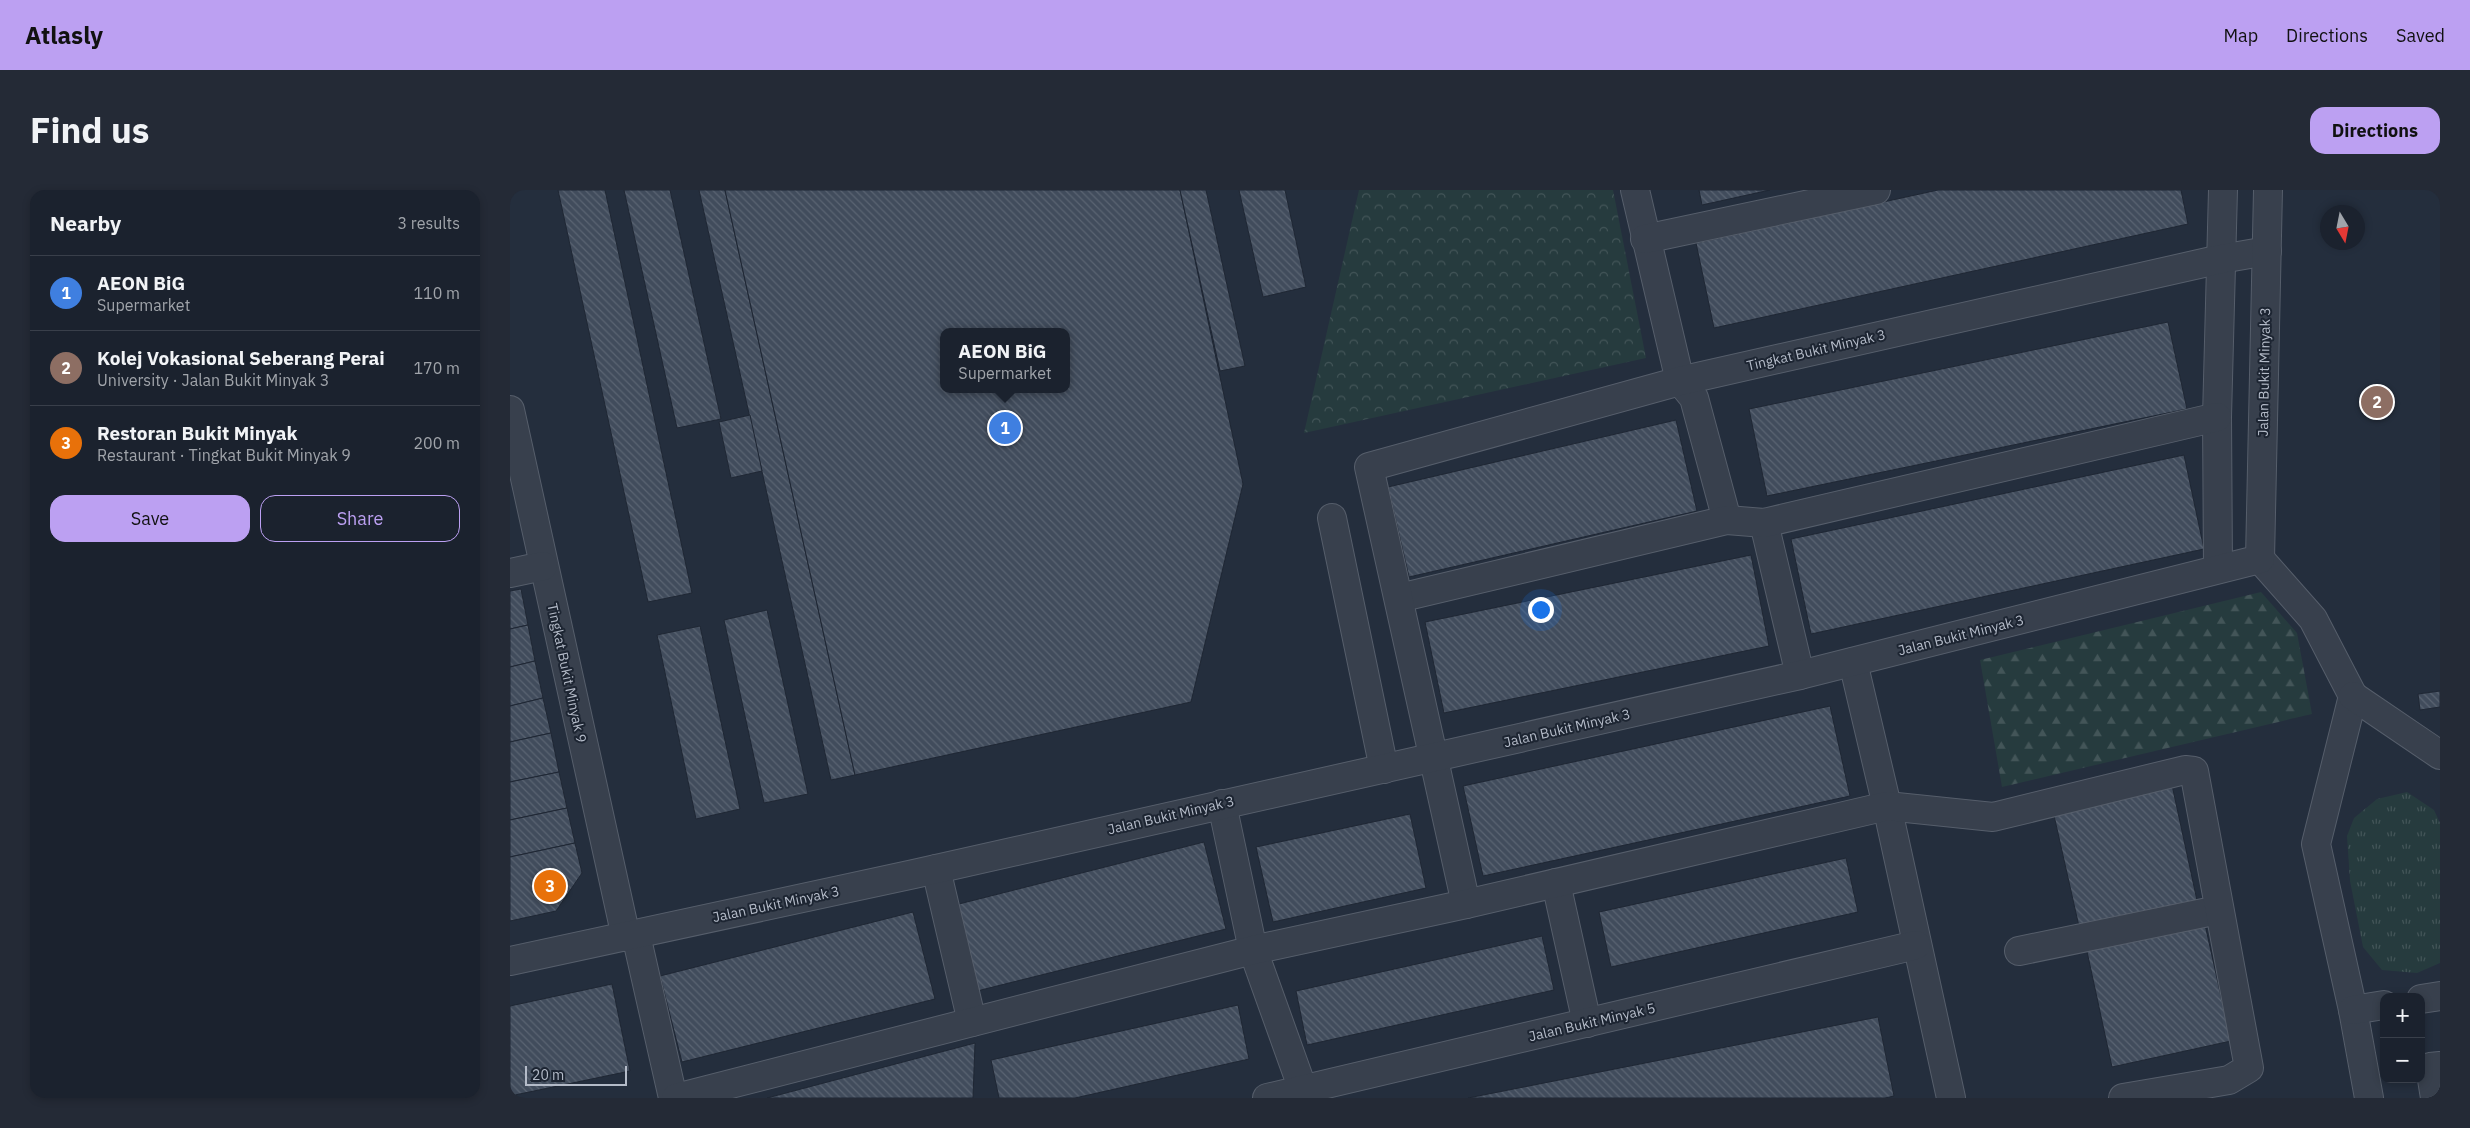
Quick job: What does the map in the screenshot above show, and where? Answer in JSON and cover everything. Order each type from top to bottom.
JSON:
[{"type":"street","points":[[1635,190],[1645,239],[1680,381],[1694,398],[1727,520]]},
{"type":"street","points":[[1645,239],[1876,190]]},
{"type":"street","points":[[2218,569],[2217,417],[2223,190]]},
{"type":"street","name":"Jalan Bukit Minyak 3","points":[[510,961],[936,869],[1800,675],[2260,559],[2268,190]]},
{"type":"street","name":"Tingkat Bukit Minyak 3","points":[[1399,598],[1369,467],[1680,381],[2221,259],[2267,251]]},
{"type":"street","name":"Tingkat Bukit Minyak 9","points":[[510,410],[543,566],[631,936],[675,1098]]},
{"type":"street","points":[[1466,904],[1399,598],[1727,520],[1764,523],[2217,417]]},
{"type":"street","points":[[1332,518],[1384,769]]},
{"type":"street","points":[[1764,523],[1800,675]]},
{"type":"street","points":[[2260,559],[2314,619],[2353,696],[2440,754]]},
{"type":"street","points":[[510,573],[543,566]]},
{"type":"street","points":[[1853,662],[1887,806],[1950,1098]]},
{"type":"street","points":[[2353,696],[2316,844],[2353,1010],[2369,1098]]},
{"type":"street","points":[[675,1098],[1253,950],[1466,904],[1887,806],[1993,817],[2185,770],[2194,771],[2200,793],[2218,910],[2248,1068],[2229,1080],[2123,1098]]},
{"type":"street","points":[[1222,804],[1253,950],[1305,1094]]},
{"type":"street","points":[[936,869],[972,1022]]},
{"type":"street","points":[[1556,883],[1587,1023]]},
{"type":"street","points":[[2019,951],[2218,910]]},
{"type":"street","name":"Jalan Bukit Minyak 5","points":[[1267,1098],[1305,1094],[1587,1023],[1916,945]]},
{"type":"street","points":[[2425,998],[2440,996]]},
{"type":"street","points":[[2353,1010],[2380,1006]]},
{"type":"street","points":[[2435,1098],[2430,1067],[2440,1066]]},
{"type":"green space","points":[[1359,190],[1613,190],[1646,358],[1304,433]]},
{"type":"green space","points":[[2261,592],[2297,633],[2312,714],[2002,787],[1980,660]]},
{"type":"green space","points":[[2407,792],[2434,810],[2440,823],[2440,963],[2417,973],[2382,970],[2363,947],[2350,881],[2347,836],[2354,818],[2377,799]]},
{"type":"building","points":[[558,190],[605,190],[692,593],[648,602]]},
{"type":"building","points":[[624,190],[670,190],[721,419],[677,428]]},
{"type":"building","points":[[699,190],[725,190],[855,775],[831,780]]},
{"type":"building","points":[[725,190],[1180,190],[1243,484],[1191,702],[855,775]]},
{"type":"building","points":[[1180,190],[1206,190],[1245,366],[1220,371]]},
{"type":"building","points":[[1239,190],[1285,190],[1306,287],[1263,297]]},
{"type":"building","points":[[1699,190],[1770,190],[1702,205]]},
{"type":"building","points":[[1938,190],[2181,190],[2188,224],[1714,328],[1696,243]]},
{"type":"building","points":[[2168,322],[2187,409],[1767,496],[1749,409]]},
{"type":"building","points":[[750,415],[762,471],[731,478],[719,422]]},
{"type":"building","points":[[1676,420],[1697,511],[1409,577],[1388,487]]},
{"type":"building","points":[[2184,455],[2204,549],[1811,634],[1791,539]]},
{"type":"building","points":[[1751,555],[1769,646],[1444,713],[1425,622]]},
{"type":"building","points":[[521,589],[528,625],[510,629],[510,591]]},
{"type":"building","points":[[767,610],[808,794],[764,803],[724,620]]},
{"type":"building","points":[[528,625],[535,661],[510,667],[510,629]]},
{"type":"building","points":[[700,626],[740,809],[696,819],[657,635]]},
{"type":"building","points":[[535,661],[543,698],[510,706],[510,667]]},
{"type":"building","points":[[2440,691],[2440,707],[2420,710],[2418,694]]},
{"type":"building","points":[[543,698],[551,733],[510,742],[510,706]]},
{"type":"building","points":[[1830,706],[1850,796],[1483,876],[1463,786]]},
{"type":"building","points":[[551,733],[559,772],[510,782],[510,742]]},
{"type":"building","points":[[559,772],[567,808],[510,820],[510,782]]},
{"type":"building","points":[[2172,785],[2198,905],[2080,931],[2053,811]]},
{"type":"building","points":[[567,808],[575,843],[510,857],[510,820]]},
{"type":"building","points":[[1410,814],[1426,888],[1273,922],[1256,847]]},
{"type":"building","points":[[1204,842],[1226,929],[973,992],[951,906]]},
{"type":"building","points":[[575,843],[582,873],[556,911],[510,921],[510,857]]},
{"type":"building","points":[[1846,858],[1858,912],[1611,967],[1599,912]]},
{"type":"building","points":[[913,912],[935,999],[682,1062],[660,976]]},
{"type":"building","points":[[2204,920],[2231,1041],[2112,1067],[2086,947]]},
{"type":"building","points":[[1542,936],[1554,990],[1307,1045],[1296,991]]},
{"type":"building","points":[[612,984],[630,1071],[510,1096],[510,1006]]},
{"type":"building","points":[[1238,1005],[1249,1059],[1075,1098],[999,1098],[991,1060]]},
{"type":"building","points":[[1878,1017],[1894,1096],[1885,1098],[1468,1098]]},
{"type":"building","points":[[975,1043],[973,1098],[767,1098]]},
{"type":"place","name":"Kolej Vokasional Seberang Perai","points":[[2377,402]]},
{"type":"place","name":"AEON BiG","points":[[1005,428]]},
{"type":"place","name":"Restoran Bukit Minyak","points":[[550,886]]}]
